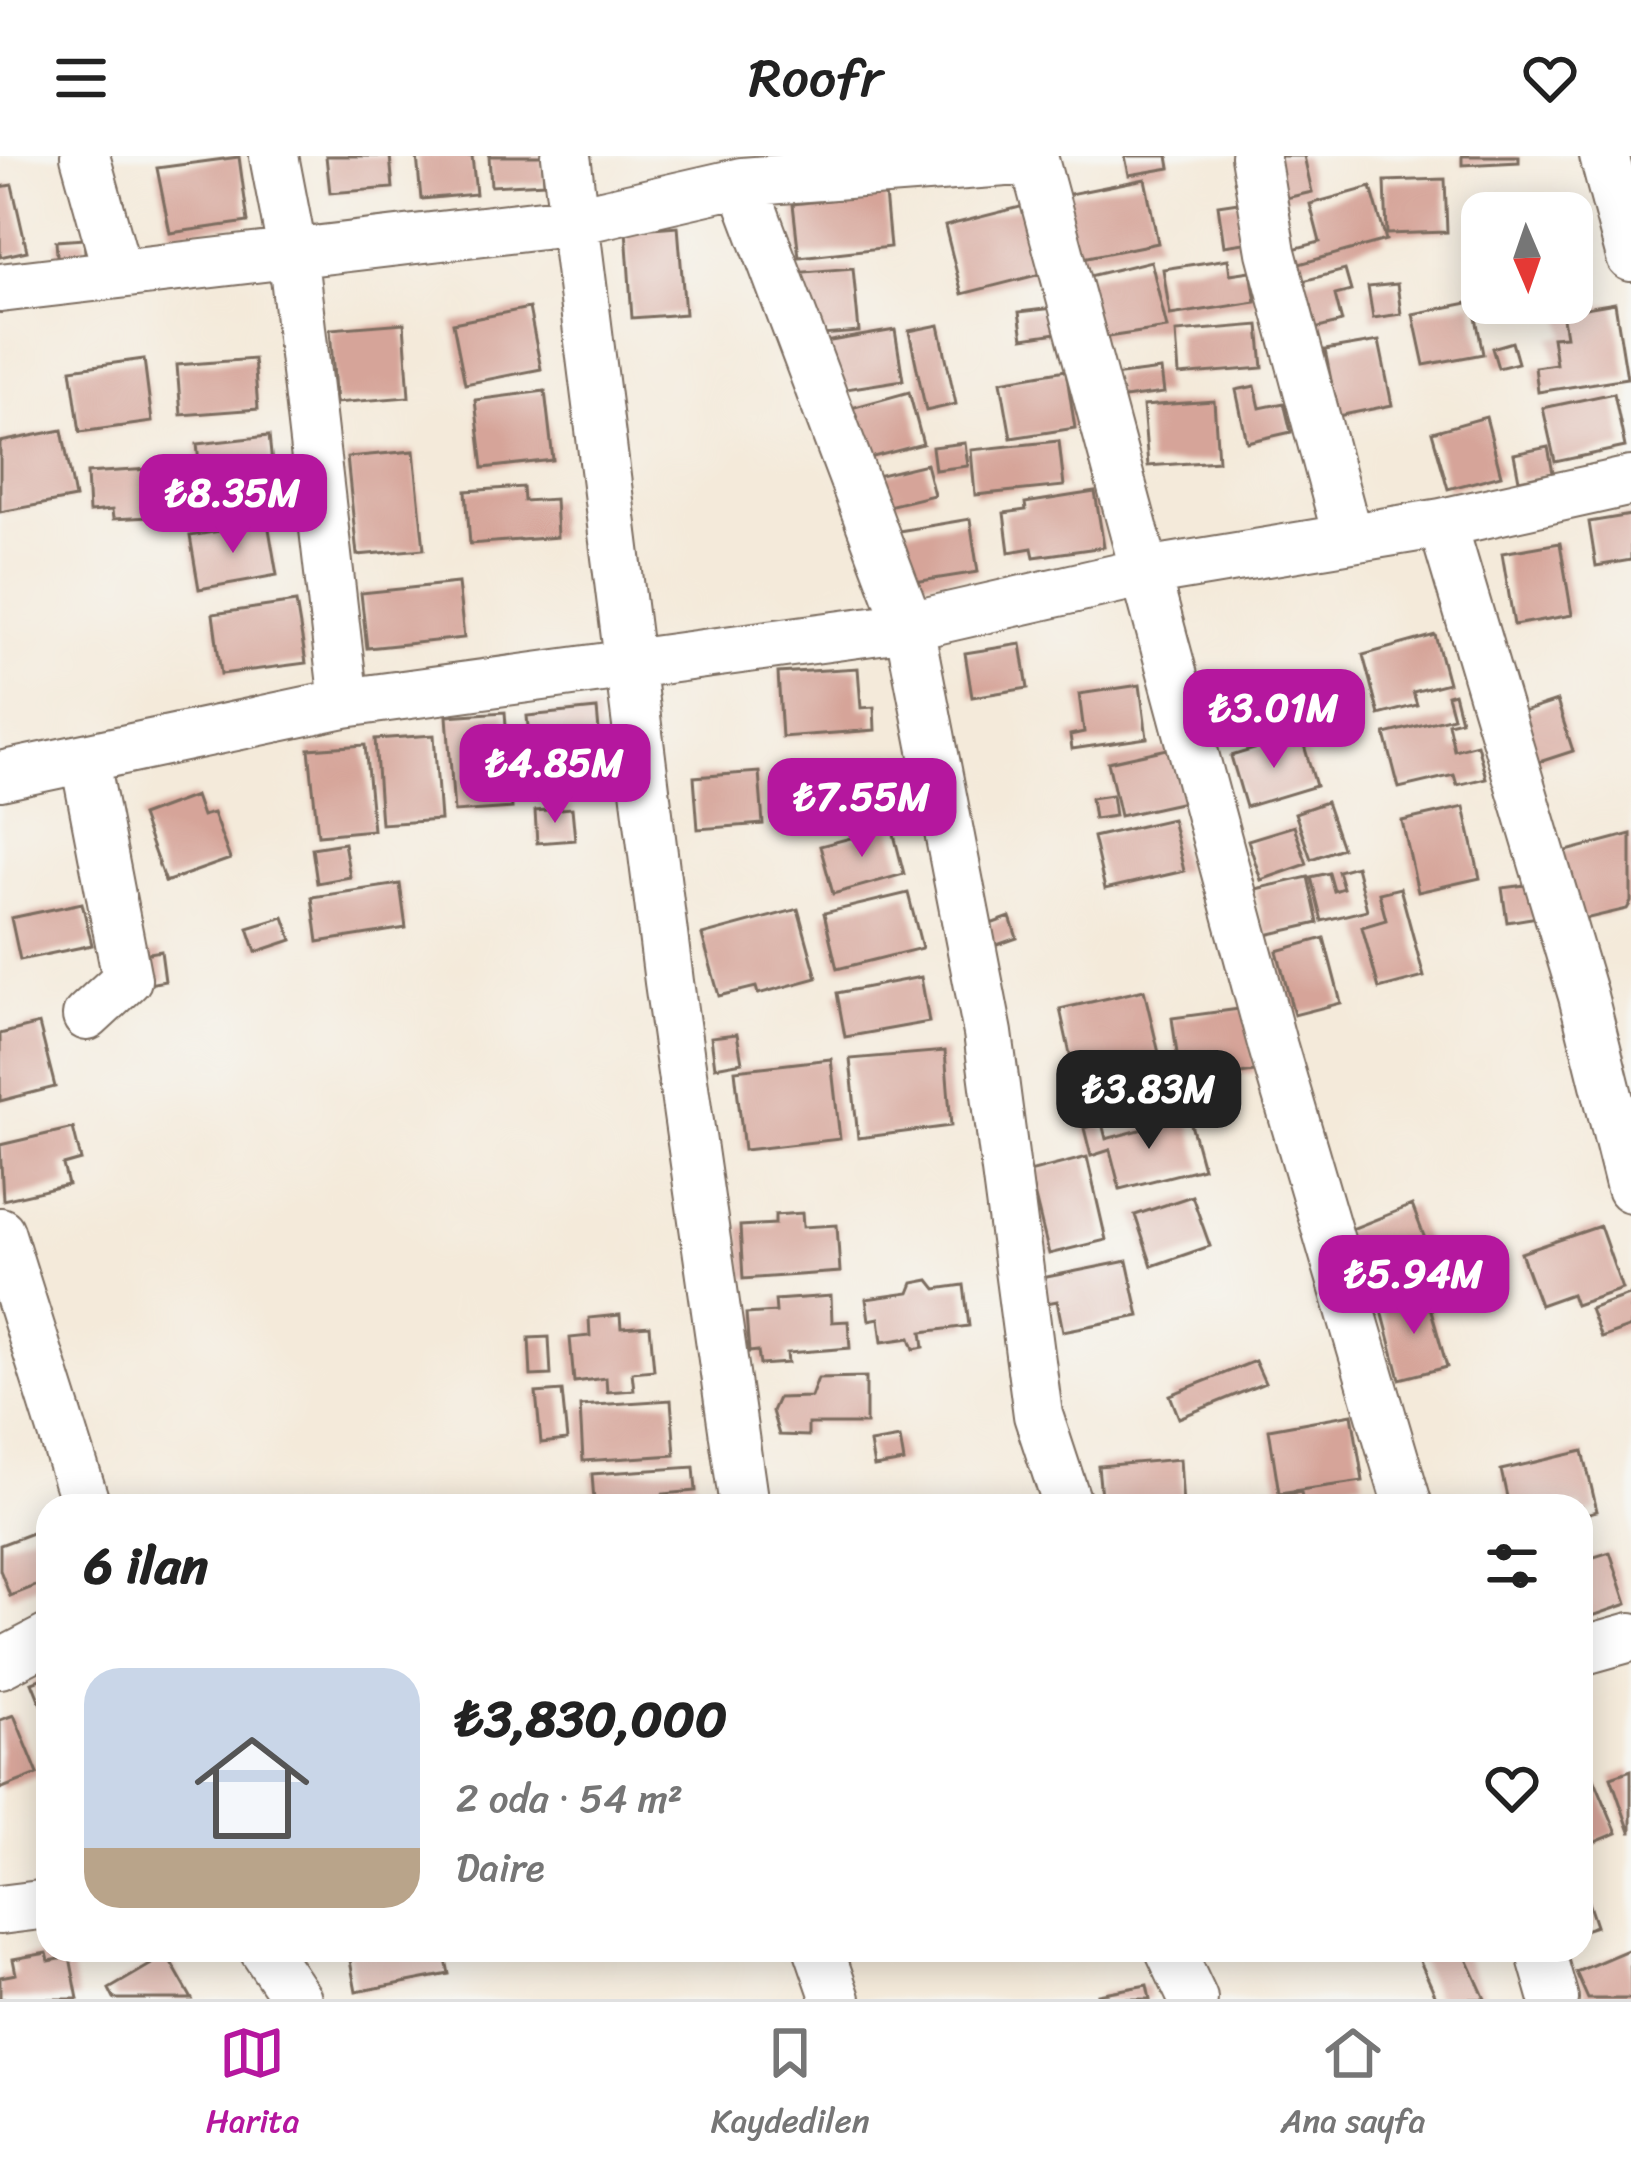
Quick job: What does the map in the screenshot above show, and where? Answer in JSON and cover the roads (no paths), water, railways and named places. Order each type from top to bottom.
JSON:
[{"type":"street","points":[[85,156],[117,271]]},
{"type":"street","points":[[274,156],[292,250],[344,703]]},
{"type":"street","points":[[566,156],[629,668],[742,1494]]},
{"type":"street","points":[[1255,156],[1271,252],[1347,535]]},
{"type":"street","points":[[1604,156],[1631,257]]},
{"type":"street","points":[[0,288],[576,220],[742,182],[898,164],[1034,160],[1273,1047],[1404,1494]]},
{"type":"street","points":[[742,182],[909,626],[988,1033],[1038,1414],[1064,1494]]},
{"type":"street","points":[[0,776],[344,703],[629,668],[909,626],[1146,572],[1347,535],[1442,523],[1631,481]]},
{"type":"street","points":[[1442,523],[1583,996],[1631,1188]]},
{"type":"street","points":[[86,761],[127,979],[87,1016]]},
{"type":"street","points":[[0,1232],[82,1494]]},
{"type":"street","points":[[1593,1647],[1631,1636]]},
{"type":"street","points":[[0,1664],[36,1646]]},
{"type":"street","points":[[0,1910],[36,1906]]},
{"type":"street","points":[[272,1962],[297,1999]]},
{"type":"street","points":[[823,1962],[836,1999]]},
{"type":"street","points":[[1176,1962],[1193,1999]]},
{"type":"street","points":[[1543,1962],[1554,1999]]}]
